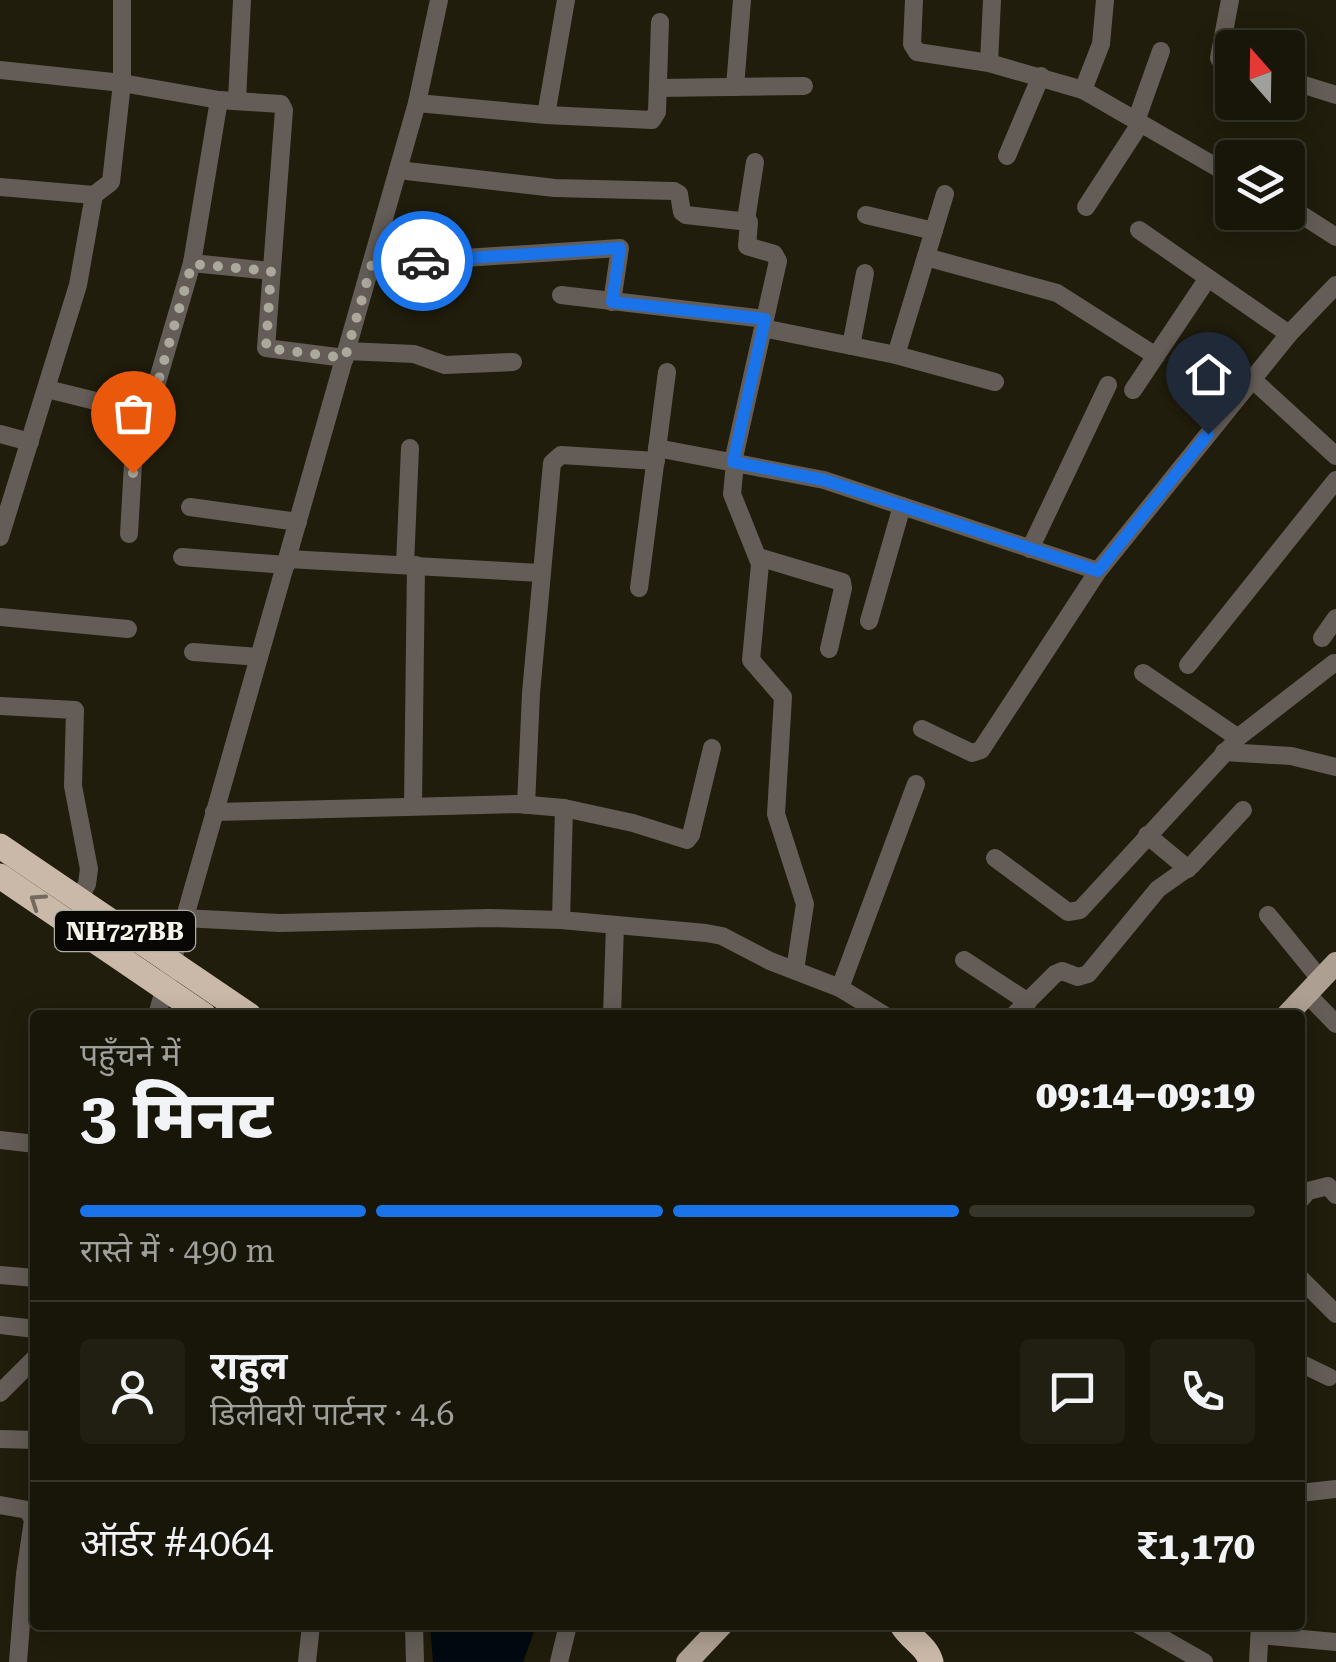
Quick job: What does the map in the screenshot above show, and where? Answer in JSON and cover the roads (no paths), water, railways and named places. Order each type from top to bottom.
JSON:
[{"type":"highway","name":"NH727BB","points":[[0,846],[242,1010]]},
{"type":"highway","name":"NH727BB","points":[[0,876],[196,1010]]},
{"type":"highway","points":[[904,1630],[905,1662]]},
{"type":"highway","points":[[904,1630],[927,1650],[931,1662]]},
{"type":"main road","points":[[1292,1010],[1321,979]]},
{"type":"main road","points":[[686,1662],[717,1630]]},
{"type":"street","points":[[0,187],[94,195],[111,182],[122,83],[122,0]]},
{"type":"street","points":[[47,389],[136,411],[146,410],[152,403],[192,264],[228,100],[242,0]]},
{"type":"street","points":[[159,1010],[372,264],[416,103],[439,0]]},
{"type":"street","points":[[546,115],[566,0]]},
{"type":"street","points":[[736,87],[742,0]]},
{"type":"street","points":[[914,0],[914,50],[989,63],[1084,90],[1215,166]]},
{"type":"street","points":[[989,63],[992,0]]},
{"type":"street","points":[[1084,90],[1100,44],[1105,0]]},
{"type":"street","points":[[1224,30],[1230,0]]},
{"type":"street","points":[[416,103],[652,120],[656,118],[660,22]]},
{"type":"street","points":[[1086,207],[1138,122],[1161,51]]},
{"type":"street","points":[[0,70],[122,83],[228,100],[276,102],[284,110],[266,348],[414,354],[445,364],[513,362]]},
{"type":"street","points":[[1006,156],[1041,76]]},
{"type":"street","points":[[1305,85],[1336,95]]},
{"type":"street","points":[[658,88],[804,86]]},
{"type":"street","points":[[756,162],[746,220],[747,246],[774,254],[778,261],[734,462],[732,494],[758,558],[751,660],[784,697],[776,814],[804,904],[794,970]]},
{"type":"street","points":[[398,170],[554,188],[674,191],[679,194],[683,214],[746,220]]},
{"type":"street","points":[[896,355],[945,194]]},
{"type":"street","points":[[0,536],[78,285],[94,195]]},
{"type":"street","points":[[866,216],[934,231]]},
{"type":"street","points":[[1305,217],[1336,237]]},
{"type":"street","points":[[1138,230],[1289,334]]},
{"type":"street","points":[[372,264],[620,248],[612,302]]},
{"type":"street","points":[[926,257],[1057,294],[1156,356]]},
{"type":"street","points":[[192,264],[271,271]]},
{"type":"street","points":[[852,346],[864,272]]},
{"type":"street","points":[[1133,390],[1208,278]]},
{"type":"street","points":[[922,729],[977,754],[1098,571],[1289,334],[1336,285]]},
{"type":"street","points":[[561,296],[764,324],[995,382]]},
{"type":"street","points":[[639,588],[668,372]]},
{"type":"street","points":[[1252,379],[1336,456]]},
{"type":"street","points":[[1030,548],[1108,385]]},
{"type":"street","points":[[130,534],[136,411]]},
{"type":"street","points":[[0,434],[30,442]]},
{"type":"street","points":[[410,448],[414,806]]},
{"type":"street","points":[[526,805],[540,574],[554,458],[657,454],[734,462],[824,480],[1098,571]]},
{"type":"street","points":[[1188,666],[1336,480]]},
{"type":"street","points":[[869,621],[902,506]]},
{"type":"street","points":[[190,508],[298,522]]},
{"type":"street","points":[[182,557],[540,574]]},
{"type":"street","points":[[758,558],[842,582],[829,649]]},
{"type":"street","points":[[0,617],[128,629]]},
{"type":"street","points":[[1322,638],[1336,618]]},
{"type":"street","points":[[193,652],[259,657]]},
{"type":"street","points":[[995,858],[1073,913],[1080,910],[1230,746],[1334,663]]},
{"type":"street","points":[[1143,673],[1230,746],[1336,767]]},
{"type":"street","points":[[0,706],[75,710],[73,786],[89,869],[79,899]]},
{"type":"street","points":[[214,812],[526,805],[564,808],[687,840],[712,748]]},
{"type":"street","points":[[840,988],[916,784]]},
{"type":"street","points":[[562,920],[564,808]]},
{"type":"street","points":[[964,960],[1021,1008],[1062,970],[1078,977],[1088,974],[1158,889],[1188,869],[1243,810]]},
{"type":"street","points":[[1147,834],[1188,869]]},
{"type":"street","points":[[1268,915],[1321,979],[1336,1024]]},
{"type":"street","points":[[182,918],[280,923],[562,920],[722,936],[840,988],[860,1009]]},
{"type":"street","points":[[612,1010],[614,925]]},
{"type":"street","points":[[0,1140],[30,1143]]},
{"type":"street","points":[[1305,1194],[1328,1186],[1336,1195]]},
{"type":"street","points":[[0,1275],[30,1278]]},
{"type":"street","points":[[1305,1283],[1336,1314]]},
{"type":"street","points":[[0,1325],[30,1328]]},
{"type":"street","points":[[0,1393],[30,1363]]},
{"type":"street","points":[[1305,1365],[1329,1377]]},
{"type":"street","points":[[0,1439],[30,1440]]},
{"type":"street","points":[[1305,1492],[1336,1489]]},
{"type":"street","points":[[0,1505],[28,1510],[30,1514]]},
{"type":"street","points":[[18,1662],[30,1562]]},
{"type":"street","points":[[308,1662],[311,1630]]},
{"type":"street","points":[[414,1630],[415,1662]]},
{"type":"street","points":[[559,1662],[567,1630]]},
{"type":"street","points":[[1146,1630],[1181,1657],[1204,1662]]},
{"type":"street","points":[[1258,1662],[1260,1630],[1336,1642]]}]
